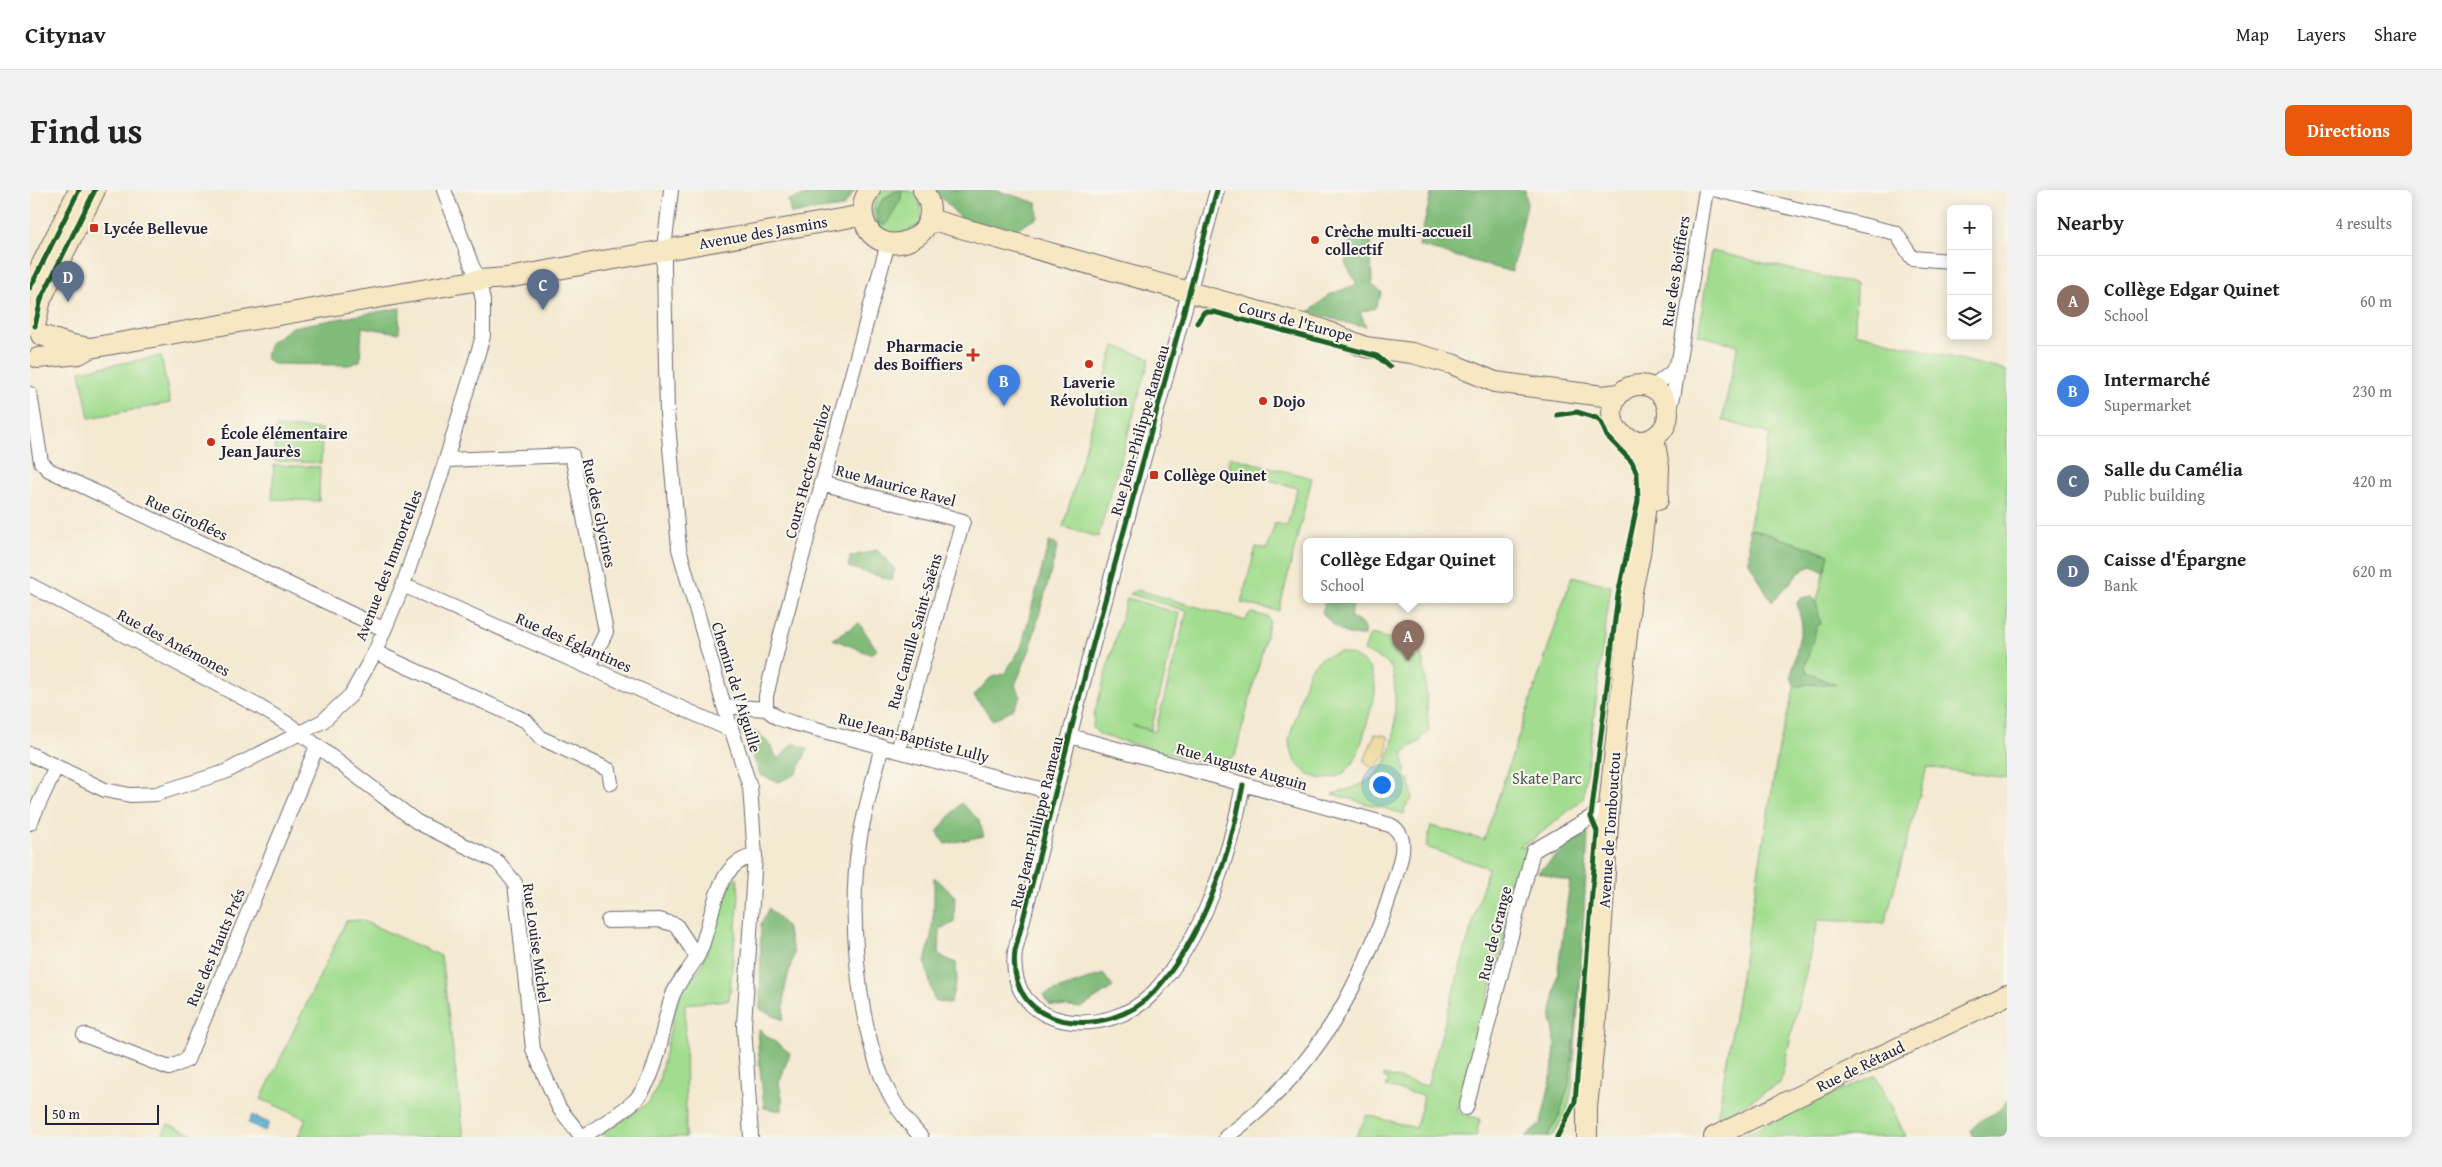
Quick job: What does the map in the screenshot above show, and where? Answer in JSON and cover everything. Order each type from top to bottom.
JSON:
[{"type":"street","points":[[30,288],[79,190]]},
{"type":"street","points":[[34,361],[43,347],[35,328],[41,299],[95,190]]},
{"type":"street","name":"Avenue des Immortelles","points":[[30,754],[105,790],[130,796],[156,794],[225,772],[323,721],[351,695],[375,652],[403,585],[446,460],[483,336],[483,301],[479,280],[444,190]]},
{"type":"street","name":"Chemin de l'Aiguille","points":[[671,190],[664,248],[667,414],[679,548],[731,730],[750,787],[755,856],[744,1024],[751,1137]]},
{"type":"street","points":[[870,190],[864,201],[863,215],[872,233],[888,243],[896,244],[913,240],[922,232],[929,219],[928,200],[923,190]]},
{"type":"street","name":"Rue Jean-Philippe Rameau","points":[[1217,190],[1191,292],[1089,658],[1014,964],[1017,984],[1025,996],[1044,1016],[1075,1023],[1120,1016],[1141,1004],[1166,978],[1201,919],[1222,870],[1238,815],[1243,785]]},
{"type":"street","name":"Rue des Boiffiers","points":[[1669,414],[1706,190]]},
{"type":"street","points":[[1717,190],[1896,234],[1912,258],[1947,261]]},
{"type":"street","name":"Avenue des Jasmins","points":[[90,348],[479,280],[507,278],[664,248],[863,215]]},
{"type":"street","name":"Cours de l'Europe","points":[[929,219],[1321,329],[1371,334],[1412,353],[1452,364],[1495,382],[1549,391],[1603,396],[1619,394]]},
{"type":"street","name":"Cours Hector Berlioz","points":[[766,709],[769,683],[821,483],[888,243]]},
{"type":"street","points":[[35,328],[68,344],[90,348]]},
{"type":"street","points":[[34,361],[79,354],[90,348]]},
{"type":"street","name":"Rue des Boiffiers","points":[[1652,387],[1672,372],[1679,357]]},
{"type":"street","points":[[1634,385],[1652,387],[1664,397],[1669,414],[1665,427],[1654,437],[1644,441],[1628,438],[1618,431],[1612,417],[1613,404],[1619,394],[1634,385]]},
{"type":"street","name":"Cours de l'Europe","points":[[1549,391],[1612,417]]},
{"type":"street","name":"Rue Giroflées","points":[[30,394],[41,462],[49,470],[383,629]]},
{"type":"street","name":"Avenue de Tombouctou","points":[[1640,554],[1656,512],[1660,491],[1660,467],[1654,437]]},
{"type":"street","name":"Avenue de Tombouctou","points":[[1587,1137],[1587,1107],[1595,1034],[1609,807],[1631,596],[1640,554],[1648,487],[1640,455],[1628,438]]},
{"type":"street","name":"Rue des Glycines","points":[[446,460],[572,455],[606,632],[589,667]]},
{"type":"street","name":"Rue Maurice Ravel","points":[[821,483],[963,521]]},
{"type":"street","name":"Rue Camille Saint-Saëns","points":[[898,751],[963,521]]},
{"type":"street","name":"Rue des Anémones","points":[[30,585],[258,706],[301,732]]},
{"type":"street","name":"Rue des Églantines","points":[[403,585],[731,730]]},
{"type":"street","points":[[375,652],[526,722],[540,738],[609,770],[611,782]]},
{"type":"street","points":[[724,706],[766,709]]},
{"type":"street","name":"Rue Jean-Baptiste Lully","points":[[766,709],[778,718],[790,722],[1055,793]]},
{"type":"street","name":"Rue Louise Michel","points":[[301,732],[417,822],[498,862],[515,883],[533,1049],[559,1108],[583,1137]]},
{"type":"street","name":"Rue Auguste Auguin","points":[[1070,736],[1390,825],[1401,834],[1403,839],[1402,851],[1380,927],[1364,966],[1345,1002],[1325,1034],[1278,1095],[1226,1137]]},
{"type":"street","name":"Rue des Hauts Prés","points":[[84,1035],[169,1068],[187,1060],[317,746]]},
{"type":"street","points":[[882,746],[859,844],[855,925],[858,964],[864,1011],[883,1080],[895,1105],[921,1137]]},
{"type":"street","points":[[30,823],[56,767]]},
{"type":"street","name":"Rue de Grange","points":[[1466,1108],[1533,851],[1609,807]]},
{"type":"street","points":[[583,1137],[638,1098],[654,1068],[671,999],[680,979],[697,957],[705,941],[722,882],[737,862],[755,856]]},
{"type":"street","points":[[608,921],[659,920],[676,925],[697,957]]},
{"type":"street","name":"Rue de Rétaud","points":[[1714,1137],[2007,995]]},
{"type":"street","name":"Avenue de Tombouctou","points":[[1575,1137],[1587,1107]]},
{"type":"green space","points":[[844,190],[855,190],[843,207],[791,214],[788,200],[814,193],[843,192]]},
{"type":"green space","points":[[884,190],[905,191],[916,194],[921,204],[922,224],[894,237],[881,227],[876,222],[873,210],[874,204]]},
{"type":"green space","points":[[902,190],[901,199],[886,225],[878,223],[876,209],[885,197]]},
{"type":"green space","points":[[935,190],[995,190],[1037,203],[1038,218],[1009,232],[961,219]]},
{"type":"green space","points":[[1432,190],[1525,190],[1527,204],[1512,272],[1419,246]]},
{"type":"green space","points":[[1351,236],[1371,238],[1372,285],[1382,292],[1375,308],[1360,312],[1366,326],[1351,324],[1309,312],[1329,295],[1357,284],[1345,263]]},
{"type":"green space","points":[[1711,251],[1856,284],[1855,333],[2007,371],[2007,778],[1927,767],[1885,923],[1818,920],[1780,1083],[1717,1120],[1779,747],[1829,554],[1749,528],[1770,434],[1722,420],[1738,345],[1698,335]]},
{"type":"green space","points":[[400,308],[399,333],[362,327],[360,361],[349,365],[273,364],[265,358],[270,343],[292,327]]},
{"type":"green space","points":[[1114,346],[1150,358],[1098,537],[1063,527]]},
{"type":"green space","points":[[161,356],[170,403],[89,418],[80,371]]},
{"type":"green space","points":[[276,427],[322,429],[321,463],[274,461]]},
{"type":"green space","points":[[1230,457],[1312,478],[1279,611],[1241,603],[1256,547],[1267,549],[1275,523],[1287,526],[1297,488],[1228,468]]},
{"type":"green space","points":[[274,465],[320,467],[319,501],[272,499]]},
{"type":"green space","points":[[1749,528],[1829,554],[1824,572],[1812,566],[1802,570],[1772,602],[1749,562]]},
{"type":"green space","points":[[1049,542],[1058,545],[1030,649],[1015,685],[1021,697],[1013,709],[993,720],[974,696],[990,678],[1005,673],[1021,648]]},
{"type":"green space","points":[[877,550],[895,568],[892,580],[848,567],[850,557]]},
{"type":"green space","name":"Skate Parc","points":[[1572,576],[1611,586],[1583,799],[1532,840],[1519,846],[1530,848],[1456,1112],[1480,1119],[1476,1137],[1356,1136],[1367,1115],[1416,1128],[1424,1096],[1386,1087],[1389,1080],[1383,1078],[1383,1075],[1427,1086],[1488,868],[1426,847],[1431,826],[1484,840]]},
{"type":"green space","points":[[1138,590],[1246,621],[1248,615],[1252,613],[1268,617],[1270,621],[1235,756],[1215,766],[1100,735],[1093,728],[1094,715],[1127,598],[1180,614],[1151,730],[1132,725],[1155,732],[1187,611],[1130,594]]},
{"type":"green space","points":[[1811,596],[1816,601],[1821,624],[1817,626],[1805,667],[1808,673],[1836,685],[1809,684],[1795,687],[1791,677],[1802,625],[1797,602],[1802,598]]},
{"type":"green space","points":[[1325,603],[1352,603],[1350,616],[1363,625],[1365,636],[1351,635],[1340,630],[1322,612]]},
{"type":"green space","points":[[859,623],[877,650],[870,654],[833,639]]},
{"type":"green space","points":[[1370,634],[1396,640],[1391,648],[1414,658],[1407,644],[1419,647],[1424,665],[1429,732],[1420,738],[1422,740],[1403,752],[1406,779],[1410,780],[1412,800],[1405,807],[1404,814],[1332,794],[1367,781],[1378,772],[1386,761],[1391,748],[1395,716],[1393,675],[1388,664],[1364,651]]},
{"type":"green space","points":[[1396,640],[1407,644],[1415,658],[1405,663],[1391,648]]},
{"type":"green space","points":[[1340,652],[1355,657],[1367,666],[1374,678],[1375,694],[1362,740],[1353,763],[1344,773],[1334,778],[1323,779],[1313,776],[1296,762],[1291,751],[1289,739],[1309,670],[1321,658]]},
{"type":"green space","points":[[758,732],[771,746],[778,760],[793,743],[808,749],[796,774],[778,782],[760,775],[744,733]]},
{"type":"green space","points":[[961,803],[978,819],[984,836],[945,844],[937,832]]},
{"type":"green space","points":[[1585,830],[1588,835],[1580,984],[1569,1085],[1559,1116],[1547,1137],[1525,1137],[1541,1124],[1552,1072],[1555,1044],[1551,1021],[1570,882],[1538,872]]},
{"type":"green space","points":[[737,877],[739,895],[729,1000],[685,1004],[686,1137],[605,1137],[603,1134],[649,1102],[658,1085],[678,995],[701,967],[731,883]]},
{"type":"green space","points":[[934,877],[955,896],[954,923],[940,929],[939,955],[956,963],[957,978],[950,1004],[934,1000],[925,962],[931,937],[934,908]]},
{"type":"green space","points":[[769,908],[786,926],[794,953],[785,988],[783,1020],[760,1009],[761,924]]},
{"type":"green space","points":[[361,920],[441,956],[464,1137],[298,1137],[306,1119],[261,1099],[346,921]]},
{"type":"green space","points":[[1103,974],[1113,987],[1081,1008],[1050,1005],[1043,995]]},
{"type":"green space","points":[[1580,984],[1572,1089],[1567,1112],[1552,1137],[1547,1137],[1556,1119],[1568,1082],[1572,1063]]},
{"type":"green space","points":[[759,1030],[790,1053],[779,1083],[782,1111],[764,1108],[758,1047]]},
{"type":"green space","points":[[1876,1075],[1906,1137],[1737,1137]]},
{"type":"green space","points":[[2007,1100],[2007,1137],[1973,1137],[1971,1131],[1976,1125],[1999,1110]]},
{"type":"green space","points":[[168,1124],[199,1137],[161,1137]]},
{"type":"sand","points":[[1375,734],[1388,736],[1387,755],[1373,769],[1364,761]]},
{"type":"water","points":[[252,1115],[269,1123],[265,1131],[248,1123]]},
{"type":"cycle path","points":[[30,288],[79,190]]},
{"type":"cycle path","points":[[35,326],[41,299],[95,190]]},
{"type":"cycle path","points":[[1217,190],[1089,659],[1015,951],[1016,978],[1026,999],[1043,1013],[1064,1021],[1088,1022],[1112,1018],[1135,1008],[1154,992],[1187,947],[1212,895],[1230,840],[1243,785]]},
{"type":"cycle path","points":[[1197,323],[1204,312],[1214,312],[1377,356],[1390,367]]},
{"type":"cycle path","points":[[1557,415],[1577,412],[1596,418],[1601,422],[1607,436],[1632,462],[1637,474],[1638,501],[1618,595],[1591,817],[1597,831],[1575,1102],[1557,1137]]},
{"type":"place","name":"Lycée Bellevue","points":[[94,228]]},
{"type":"place","name":"Crèche multi-accueil collectif","points":[[1315,240]]},
{"type":"place","name":"Caisse d'Épargne","points":[[68,302]]},
{"type":"place","name":"Salle du Camélia","points":[[543,310]]},
{"type":"place","name":"Pharmacie des Boiffiers","points":[[973,355]]},
{"type":"place","name":"Laverie Révolution","points":[[1089,364]]},
{"type":"place","name":"Dojo","points":[[1263,401]]},
{"type":"place","name":"Intermarché","points":[[1004,406]]},
{"type":"place","name":"École élémentaire Jean Jaurès","points":[[211,442]]},
{"type":"place","name":"Collège Quinet","points":[[1154,475]]},
{"type":"place","name":"Collège Edgar Quinet","points":[[1408,661]]}]
